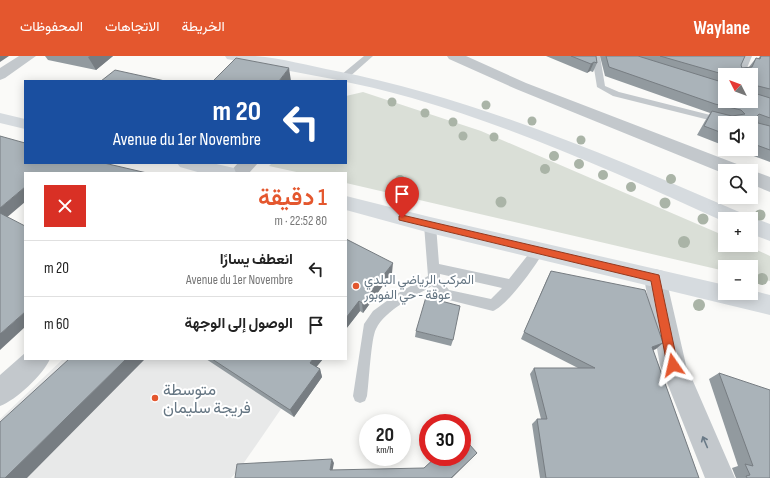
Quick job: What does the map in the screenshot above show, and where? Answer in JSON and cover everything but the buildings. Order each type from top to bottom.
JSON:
[{"type":"main road","points":[[232,56],[346,75],[418,94],[488,117],[578,150],[721,212]]},
{"type":"main road","points":[[0,118],[24,124]]},
{"type":"main road","points":[[190,164],[223,172]]},
{"type":"main road","points":[[347,204],[770,305]]},
{"type":"main road","points":[[758,228],[770,233]]},
{"type":"street","points":[[0,75],[29,56]]},
{"type":"street","points":[[454,56],[521,86],[718,164]]},
{"type":"street","points":[[239,172],[248,164]]},
{"type":"street","points":[[758,180],[770,185]]},
{"type":"street","points":[[655,278],[673,365],[720,478]]},
{"type":"street","points":[[0,393],[36,360]]},
{"type":"lane","points":[[346,75],[369,56]]},
{"type":"lane","points":[[596,56],[601,87],[616,94],[718,120]]},
{"type":"lane","points":[[743,68],[748,56]]},
{"type":"lane","points":[[430,225],[434,274],[446,294],[493,305],[512,285],[539,250]]},
{"type":"lane","points":[[360,396],[368,328],[378,315],[399,299],[434,274],[512,285]]},
{"type":"shaded area","points":[[363,92],[481,131],[718,233],[718,252],[758,252],[758,250],[770,256],[770,281],[758,278],[758,260],[718,260],[718,269],[347,183],[347,172],[296,172],[269,166],[271,164],[347,164],[347,96]]},
{"type":"shaded area","name":"متوسطة فريجة سليمان","points":[[62,360],[275,360],[303,377],[241,467],[231,478],[0,478],[0,419]]},
{"type":"place","name":"المركب الرياضي البلدي عوقة - حي الفوبور","points":[[356,286]]},
{"type":"place","name":"متوسطة فريجة سليمان","points":[[155,398]]},
{"type":"route","points":[[402,218],[655,278],[673,365]]}]
